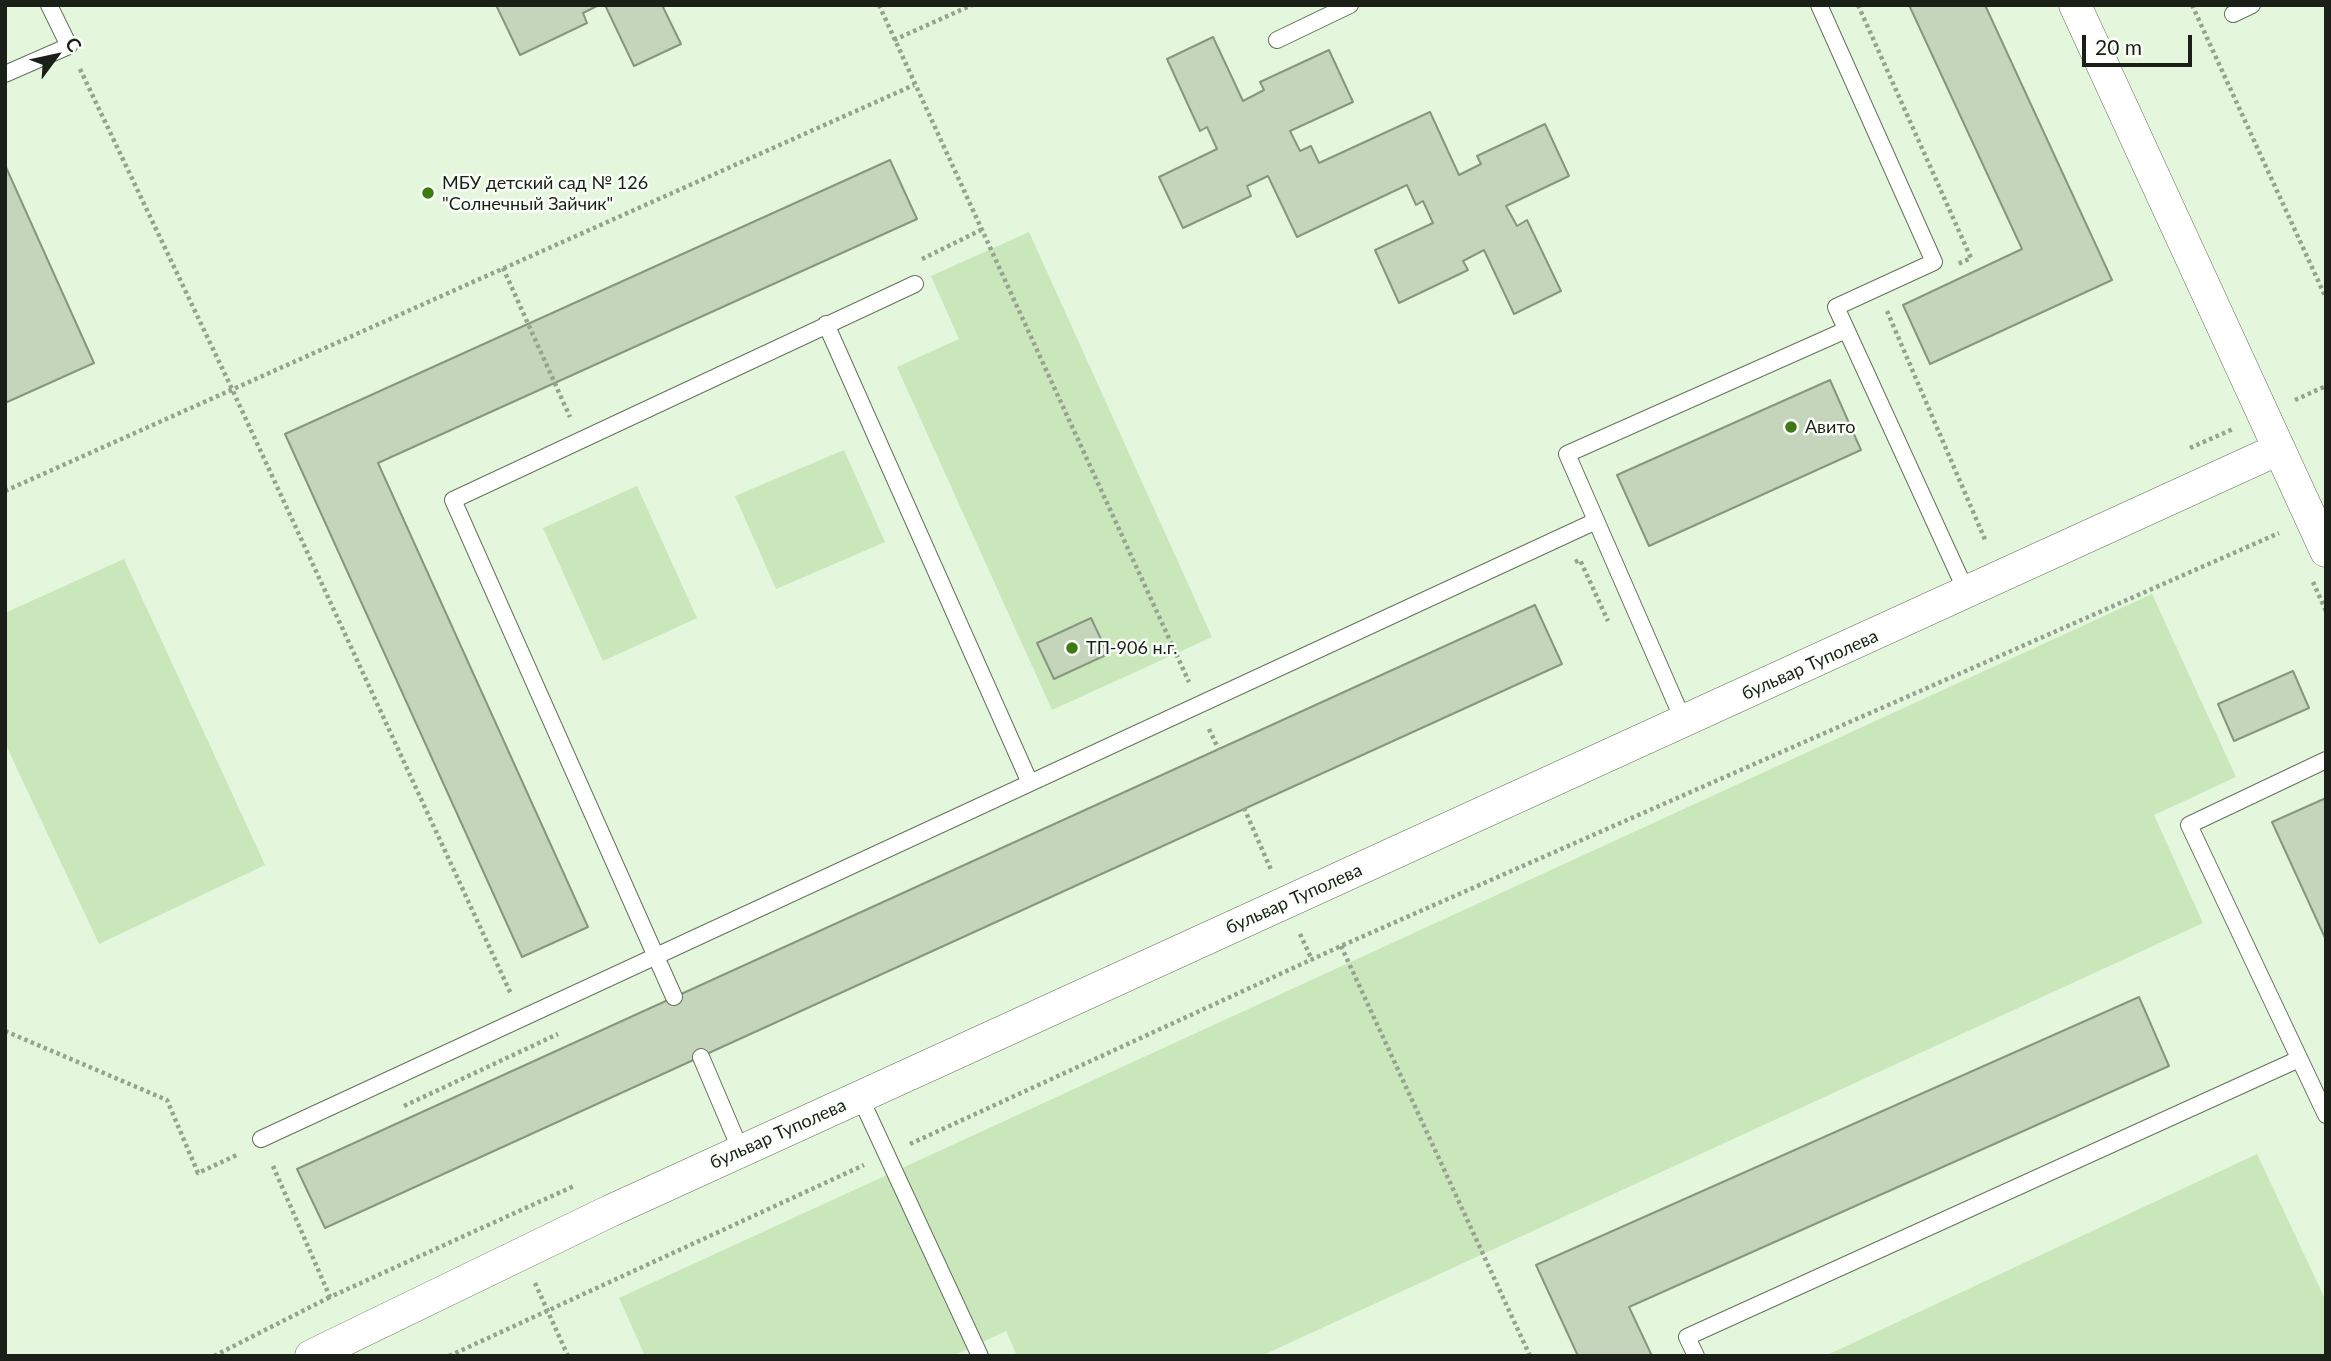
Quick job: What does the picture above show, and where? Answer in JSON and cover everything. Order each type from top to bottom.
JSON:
[{"type":"street","points":[[2075,5],[2326,551]]},
{"type":"street","name":"бульвар Туполева","points":[[311,1356],[599,1216],[2279,449]]},
{"type":"lane","points":[[5,74],[69,46],[49,5]]},
{"type":"lane","points":[[1277,40],[1350,5]]},
{"type":"lane","points":[[1819,5],[1934,262],[1836,307],[1967,593]]},
{"type":"lane","points":[[2234,13],[2252,5]]},
{"type":"lane","points":[[674,997],[453,500],[915,284]]},
{"type":"lane","points":[[826,324],[1030,783]]},
{"type":"lane","points":[[1685,722],[1567,454],[1846,330]]},
{"type":"lane","points":[[261,1139],[1596,521]]},
{"type":"lane","points":[[2326,760],[2189,825],[2326,1115]]},
{"type":"lane","points":[[701,1057],[741,1151]]},
{"type":"lane","points":[[1696,1356],[1687,1337],[2299,1059]]},
{"type":"lane","points":[[859,1097],[979,1356]]},
{"type":"path","points":[[879,5],[1199,705]]},
{"type":"path","points":[[894,40],[972,5]]},
{"type":"path","points":[[2192,5],[2326,298]]},
{"type":"path","points":[[69,46],[232,389],[534,1045]]},
{"type":"path","points":[[5,491],[914,85]]},
{"type":"path","points":[[919,260],[981,230]]},
{"type":"path","points":[[502,268],[573,423]]},
{"type":"path","points":[[2180,453],[2326,386]]},
{"type":"path","points":[[449,1356],[1341,946],[2311,519]]},
{"type":"path","points":[[1951,558],[1998,536]]},
{"type":"path","points":[[1567,566],[1580,560],[1608,623]]},
{"type":"path","points":[[1198,738],[1211,732]]},
{"type":"path","points":[[1258,875],[1283,863]]},
{"type":"path","points":[[1341,946],[1530,1356]]},
{"type":"path","points":[[398,1109],[569,1029]]},
{"type":"path","points":[[5,1031],[167,1100],[198,1173],[241,1154]]},
{"type":"path","points":[[262,1162],[274,1166],[330,1297]]},
{"type":"path","points":[[214,1356],[330,1297],[578,1185]]},
{"type":"green space","points":[[1029,232],[1212,637],[1052,710],[897,367],[959,339],[931,276]]},
{"type":"green space","points":[[844,450],[885,542],[776,589],[735,496]]},
{"type":"green space","points":[[637,486],[697,618],[603,661],[543,528]]},
{"type":"green space","points":[[124,559],[265,865],[99,944],[5,743],[5,613]]},
{"type":"green space","points":[[2152,594],[2236,777],[2154,815],[2203,923],[1261,1356],[1017,1356],[1006,1331],[953,1356],[645,1356],[619,1298]]},
{"type":"green space","points":[[2257,1154],[2326,1301],[2326,1356],[1825,1356]]},
{"type":"building","points":[[496,5],[599,5],[583,13],[587,23],[520,55]]},
{"type":"building","points":[[605,5],[662,5],[681,44],[634,66]]},
{"type":"building","points":[[1909,5],[1985,5],[2112,280],[1930,364],[1903,305],[2022,249]]},
{"type":"building","points":[[1213,37],[1243,101],[1264,90],[1260,82],[1329,50],[1353,102],[1290,131],[1300,151],[1311,146],[1319,163],[1430,112],[1459,175],[1481,164],[1477,156],[1545,124],[1569,176],[1506,206],[1517,226],[1527,220],[1561,291],[1514,314],[1484,250],[1463,261],[1468,270],[1399,303],[1375,250],[1433,223],[1423,201],[1416,205],[1407,185],[1297,237],[1268,176],[1247,186],[1251,196],[1183,228],[1159,177],[1217,149],[1207,127],[1200,131],[1167,59]]},
{"type":"building","points":[[890,160],[917,219],[378,463],[588,927],[522,957],[285,434]]},
{"type":"building","points":[[5,165],[94,363],[5,403],[6,330]]},
{"type":"building","points":[[1830,380],[1861,450],[1649,546],[1617,475]]},
{"type":"building","points":[[1535,605],[1562,664],[325,1228],[297,1169]]},
{"type":"building","name":"ТП-906 н.г.","points":[[1091,618],[1108,654],[1054,679],[1037,643]]},
{"type":"building","points":[[2293,671],[2309,708],[2234,741],[2218,704]]},
{"type":"building","points":[[2326,798],[2326,940],[2272,822]]},
{"type":"building","points":[[2139,997],[2169,1066],[1629,1307],[1652,1356],[1578,1356],[1536,1265]]},
{"type":"place","name":"МБУ детский сад № 126 \"Cолнечный Зайчик\"","points":[[428,193]]},
{"type":"place","name":"Авито","points":[[1791,427]]},
{"type":"place","name":"ТП-906 н.г.","points":[[1072,648]]}]
